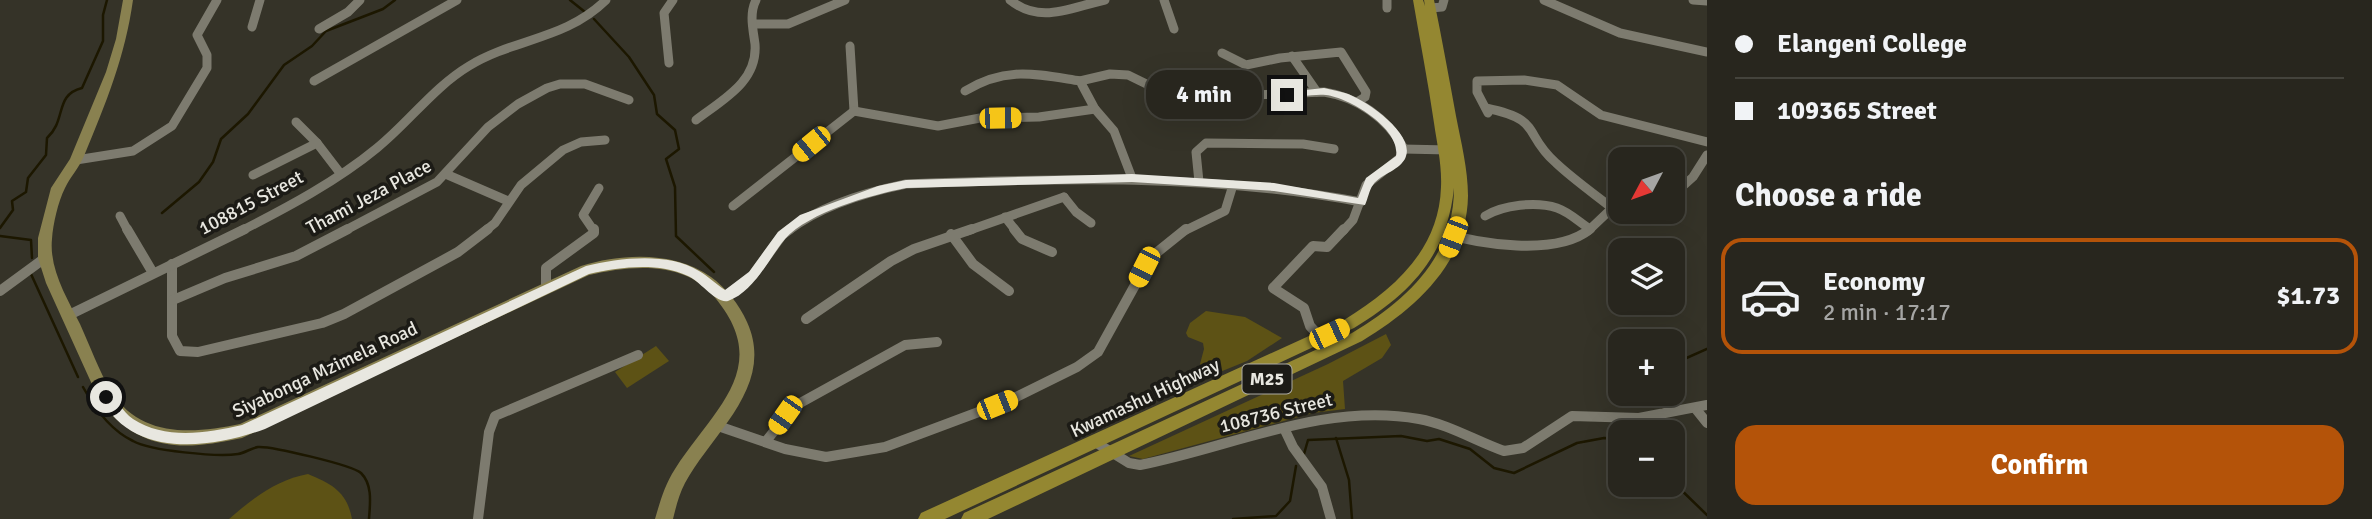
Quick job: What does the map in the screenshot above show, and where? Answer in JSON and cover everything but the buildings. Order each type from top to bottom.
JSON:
[{"type":"main road","name":"Kwamashu Highway","points":[[970,519],[996,513],[1110,452],[1383,322],[1410,300],[1437,271],[1446,234],[1461,198],[1450,150],[1433,3]]},
{"type":"main road","name":"Kwamashu Highway","points":[[927,519],[1360,318],[1393,297],[1446,234]]},
{"type":"street","name":"Siyabonga Mzimela Road","points":[[128,0],[122,38],[112,72],[76,160],[58,188],[45,238],[45,258],[53,283],[106,397],[117,413],[142,432],[181,439],[218,437],[261,425],[586,270],[636,261],[654,262],[693,272],[725,297],[739,317],[748,351],[745,374],[737,398],[680,477],[664,519]]},
{"type":"street","points":[[76,160],[132,151],[172,126],[207,68],[208,55],[197,35],[217,1],[226,0]]},
{"type":"street","points":[[252,27],[260,0]]},
{"type":"street","points":[[320,29],[348,12],[360,0]]},
{"type":"street","points":[[314,81],[347,65],[457,0]]},
{"type":"street","name":"108815 Street","points":[[69,316],[293,203],[362,160],[436,91],[468,67],[494,55],[569,30],[592,16],[606,0]]},
{"type":"street","points":[[669,63],[664,13],[673,0]]},
{"type":"street","points":[[696,120],[748,76],[755,61],[751,8],[756,0]]},
{"type":"street","points":[[753,24],[788,24],[845,0]]},
{"type":"street","points":[[1010,0],[1022,12],[1039,16],[1105,0]]},
{"type":"street","points":[[1164,0],[1174,29]]},
{"type":"street","points":[[1545,0],[1629,36],[1707,52]]},
{"type":"street","points":[[1693,0],[1707,1]]},
{"type":"street","points":[[850,46],[854,111]]},
{"type":"street","points":[[1222,53],[1246,65],[1292,56],[1339,52],[1344,55],[1366,92],[1365,97],[1357,102]]},
{"type":"street","points":[[1292,56],[1317,92]]},
{"type":"street","points":[[965,91],[978,81],[1002,72],[1080,81],[1110,74],[1128,75],[1171,96],[1194,101],[1228,96],[1317,92],[1339,94],[1357,102],[1393,129],[1403,149],[1398,161],[1366,185],[1353,220],[1328,247],[1313,246],[1273,288],[1304,307],[1310,326],[1321,338]]},
{"type":"street","points":[[1608,201],[1553,161],[1526,121],[1511,113],[1487,110],[1475,88],[1480,79],[1556,85],[1566,88],[1586,107],[1601,115],[1707,142]]},
{"type":"street","points":[[1080,81],[1095,109],[1114,131],[1132,178]]},
{"type":"street","name":"Thami Jeza Place","points":[[173,300],[225,278],[296,256],[448,175],[488,126],[536,93],[560,83],[575,82],[597,86],[629,100]]},
{"type":"street","points":[[733,206],[854,111],[938,126],[980,118],[1039,117],[1095,109]]},
{"type":"street","points":[[296,122],[317,143],[340,173]]},
{"type":"street","points":[[172,264],[172,337],[175,345],[184,352],[198,352],[322,323],[458,253],[490,228],[521,185],[563,150],[580,142],[605,140]]},
{"type":"street","points":[[253,175],[317,143]]},
{"type":"street","points":[[1199,182],[1196,152],[1206,143],[1303,144],[1334,149]]},
{"type":"street","points":[[1403,149],[1450,150]]},
{"type":"street","points":[[1685,184],[1707,155]]},
{"type":"street","points":[[448,175],[508,201]]},
{"type":"street","points":[[725,297],[753,275],[791,226],[822,209],[906,184],[1132,178],[1301,190],[1361,202]]},
{"type":"street","points":[[1065,179],[1064,197],[1076,212],[1091,223]]},
{"type":"street","points":[[718,426],[808,454],[827,457],[855,455],[922,435],[1042,388],[1098,352],[1150,258],[1191,225],[1225,211],[1233,185]]},
{"type":"street","points":[[546,289],[546,268],[594,233],[583,215],[599,188]]},
{"type":"street","points":[[806,319],[891,261],[951,234],[1064,197]]},
{"type":"street","points":[[1485,216],[1497,209],[1550,206],[1590,229]]},
{"type":"street","points":[[1446,234],[1485,244],[1557,242],[1578,237],[1608,211]]},
{"type":"street","points":[[120,216],[153,273]]},
{"type":"street","points":[[1005,217],[1022,239],[1052,253]]},
{"type":"street","points":[[951,234],[973,264],[1009,291]]},
{"type":"street","points":[[0,291],[45,258]]},
{"type":"street","points":[[767,440],[793,407],[905,345],[937,342]]},
{"type":"street","points":[[478,519],[489,432],[495,416],[638,355]]},
{"type":"street","points":[[1701,407],[1707,423]]},
{"type":"street","name":"108736 Street","points":[[1096,442],[1129,463],[1140,465],[1338,415],[1406,417],[1435,423],[1492,447],[1513,452],[1528,447],[1562,420],[1572,416],[1639,418],[1701,407]]},
{"type":"street","points":[[1284,428],[1293,447],[1322,487],[1331,519]]},
{"type":"shaded area","points":[[1206,311],[1245,317],[1282,338],[1247,361],[1210,376],[1200,364],[1203,343],[1188,337],[1186,333],[1190,323]]},
{"type":"shaded area","points":[[1386,334],[1391,345],[1382,358],[1343,381],[1345,409],[1313,413],[1143,459],[1129,456],[1328,364]]},
{"type":"shaded area","points":[[656,346],[669,361],[627,388],[615,372]]},
{"type":"shaded area","points":[[308,474],[337,490],[346,502],[352,519],[229,519],[266,491]]},
{"type":"waterway","points":[[0,228],[13,210],[12,201],[26,192],[28,178],[46,155],[47,138],[57,124],[64,102],[73,91],[82,88],[103,41],[103,15],[107,0]]},
{"type":"waterway","points":[[162,213],[199,182],[213,162],[221,139],[248,114],[284,65],[312,46],[326,31],[383,9],[395,0]]},
{"type":"waterway","points":[[570,0],[585,12]]},
{"type":"waterway","points":[[594,19],[629,57],[654,95],[657,114],[675,130],[679,149],[666,159],[675,187],[676,236],[714,272]]},
{"type":"waterway","points":[[0,236],[31,240],[32,258]]},
{"type":"waterway","points":[[31,274],[78,377]]},
{"type":"waterway","points":[[1685,359],[1707,349]]},
{"type":"waterway","points":[[83,387],[110,425],[142,445],[215,455],[238,454],[258,447],[311,457],[355,470],[361,473],[367,483],[370,495],[369,519]]},
{"type":"waterway","points":[[1336,439],[1401,436],[1427,441],[1439,439],[1470,449],[1494,468],[1514,473],[1577,443],[1608,438]]},
{"type":"waterway","points":[[1304,454],[1308,440],[1336,439]]},
{"type":"waterway","points":[[1336,439],[1349,480],[1352,519]]},
{"type":"waterway","points":[[1233,519],[1276,516],[1290,501],[1296,466]]},
{"type":"waterway","points":[[1685,494],[1707,515]]},
{"type":"route","points":[[106,397],[117,413],[142,432],[181,439],[218,437],[242,431],[261,425],[586,270],[636,261],[654,262],[693,272],[725,297],[753,275],[772,247],[791,226],[822,209],[892,186],[1132,178],[1274,187],[1361,202],[1369,181],[1401,158],[1403,147],[1398,135],[1357,102],[1331,92],[1287,95]]}]
